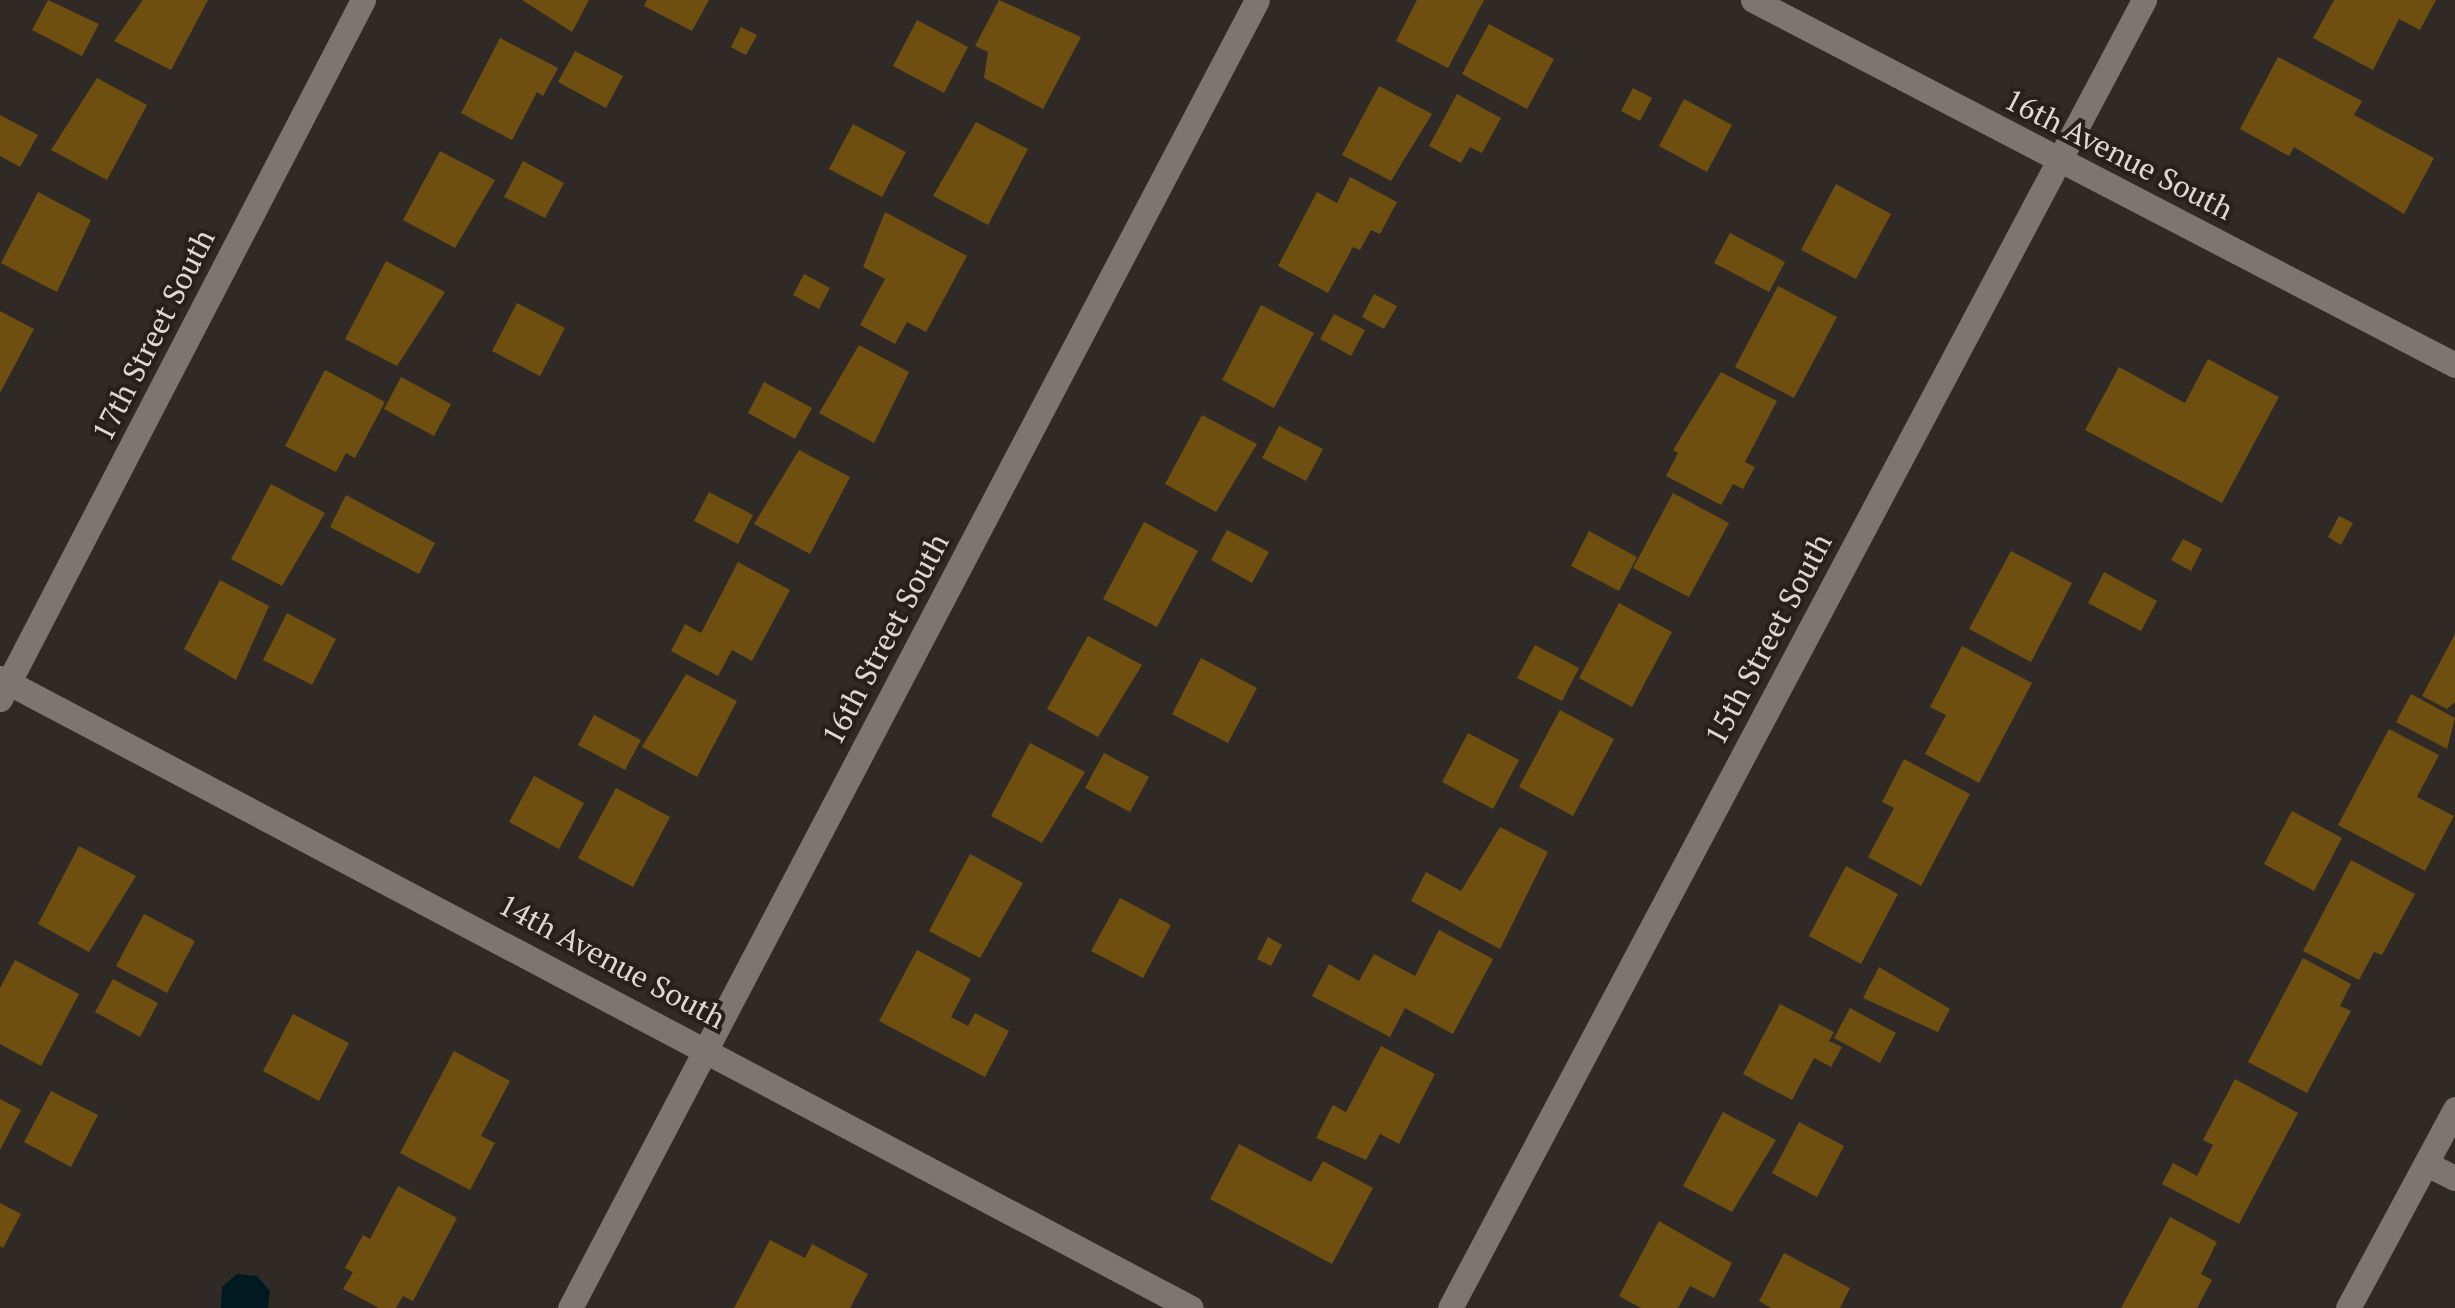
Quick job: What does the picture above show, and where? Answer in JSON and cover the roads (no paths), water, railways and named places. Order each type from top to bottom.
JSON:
[{"type":"street","name":"17th Street South","points":[[3,687],[363,0]]},
{"type":"street","name":"16th Street South","points":[[570,1308],[1257,0]]},
{"type":"street","name":"16th Avenue South","points":[[1753,0],[2455,364]]},
{"type":"street","name":"15th Street South","points":[[1450,1308],[2144,0]]},
{"type":"street","name":"14th Avenue South","points":[[3,687],[708,1048],[1191,1308]]},
{"type":"street","points":[[2348,1308],[2455,1109]]},
{"type":"street","points":[[2427,1164],[2455,1178]]},
{"type":"water","points":[[237,1274],[257,1276],[270,1291],[268,1308],[221,1308],[222,1287]]}]
